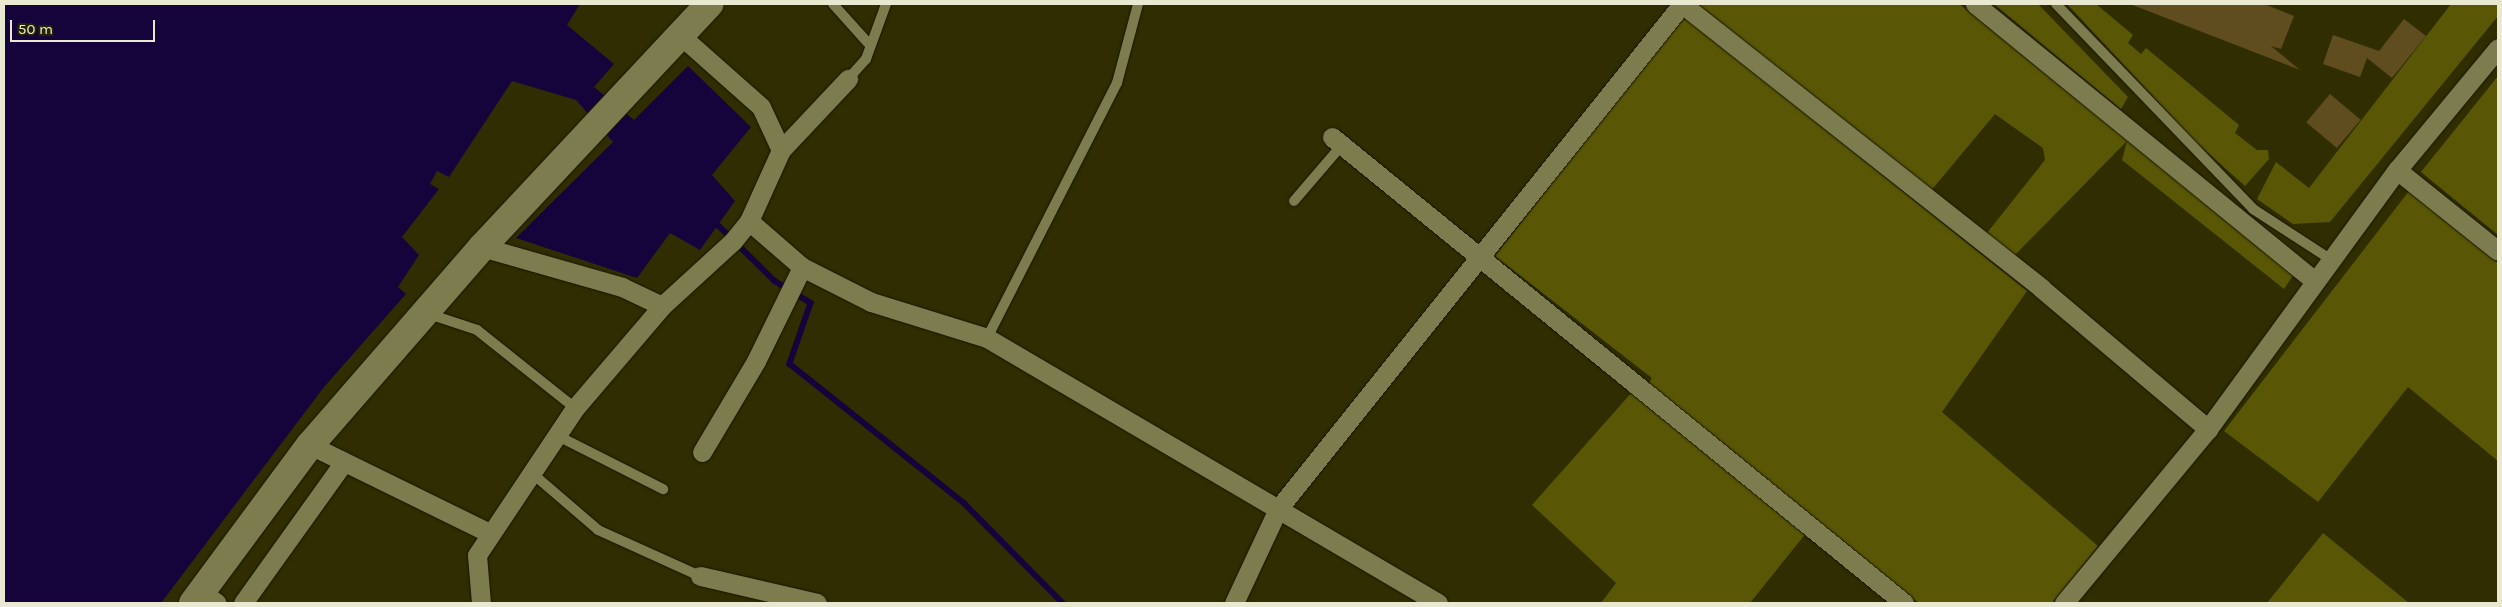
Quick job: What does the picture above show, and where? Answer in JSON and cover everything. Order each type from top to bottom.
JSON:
[{"type":"street","points":[[204,599],[310,446],[482,247],[709,4]]},
{"type":"street","points":[[1234,603],[1278,509],[1682,4],[2041,288],[2208,429]]},
{"type":"street","points":[[1975,4],[2314,280]]},
{"type":"street","points":[[680,35],[761,107],[781,150]]},
{"type":"street","points":[[2064,603],[2208,429],[2314,280],[2397,170],[2498,48]]},
{"type":"street","points":[[481,603],[477,555],[533,474],[575,408],[662,306],[749,221],[781,150],[848,79]]},
{"type":"street","points":[[1337,141],[1904,603]]},
{"type":"street","points":[[2397,170],[2498,251]]},
{"type":"street","points":[[749,221],[802,267],[871,302],[987,338],[1438,603]]},
{"type":"street","points":[[482,247],[622,286],[662,306]]},
{"type":"street","points":[[702,452],[756,361],[802,267]]},
{"type":"street","points":[[310,446],[490,534]]},
{"type":"street","points":[[243,603],[344,462]]},
{"type":"street","points":[[700,576],[784,601],[817,603]]},
{"type":"lane","points":[[833,4],[868,43]]},
{"type":"lane","points":[[848,79],[866,59],[868,43],[886,4]]},
{"type":"lane","points":[[987,338],[1113,91],[1138,4]]},
{"type":"lane","points":[[2056,4],[2253,209],[2330,259]]},
{"type":"lane","points":[[1294,201],[1337,141]]},
{"type":"lane","points":[[425,312],[477,330],[575,408]]},
{"type":"lane","points":[[558,436],[663,490]]},
{"type":"lane","points":[[533,474],[598,530],[700,576]]},
{"type":"shaded area","points":[[4,4],[580,4],[567,25],[614,64],[594,87],[634,120],[688,66],[751,127],[712,175],[735,201],[700,250],[670,233],[637,278],[516,238],[613,142],[576,100],[512,81],[449,177],[437,171],[430,184],[439,189],[402,237],[419,255],[398,287],[406,294],[324,387],[161,603],[4,603]]},
{"type":"shaded area","points":[[1693,4],[1959,4],[2294,274],[2284,289],[2122,160],[2127,141],[2012,258],[1987,233],[2045,160],[2043,148],[1995,114],[1929,193]]},
{"type":"shaded area","points":[[1994,4],[2038,4],[2128,97],[2121,109]]},
{"type":"shaded area","points":[[2067,4],[2096,4],[2133,35],[2128,43],[2141,54],[2146,48],[2239,125],[2235,133],[2257,150],[2268,150],[2269,159],[2245,186],[2196,142]]},
{"type":"shaded area","points":[[2451,4],[2498,4],[2498,16],[2330,222],[2293,224],[2257,199],[2276,162],[2309,188]]},
{"type":"shaded area","points":[[1683,16],[2027,291],[1942,412],[2098,546],[2052,603],[1919,603],[1646,388],[1652,378],[1495,256]]},
{"type":"shaded area","points":[[2498,76],[2498,235],[2421,172]]},
{"type":"shaded area","points":[[2409,191],[2498,263],[2498,461],[2408,387],[2318,502],[2224,431]]},
{"type":"shaded area","points":[[1633,391],[1807,532],[1750,603],[1601,603],[1616,583],[1532,505]]},
{"type":"shaded area","points":[[2323,533],[2409,603],[2267,603]]},
{"type":"building","points":[[2130,4],[2264,4],[2294,16],[2281,49],[2271,46],[2300,70]]},
{"type":"building","points":[[2404,19],[2426,36],[2392,78],[2367,58],[2360,77],[2323,64],[2333,35],[2379,51]]},
{"type":"building","points":[[2330,94],[2361,120],[2337,148],[2306,122]]},
{"type":"waterway","points":[[718,225],[775,281],[811,303],[790,364],[964,503],[1063,603]]}]
